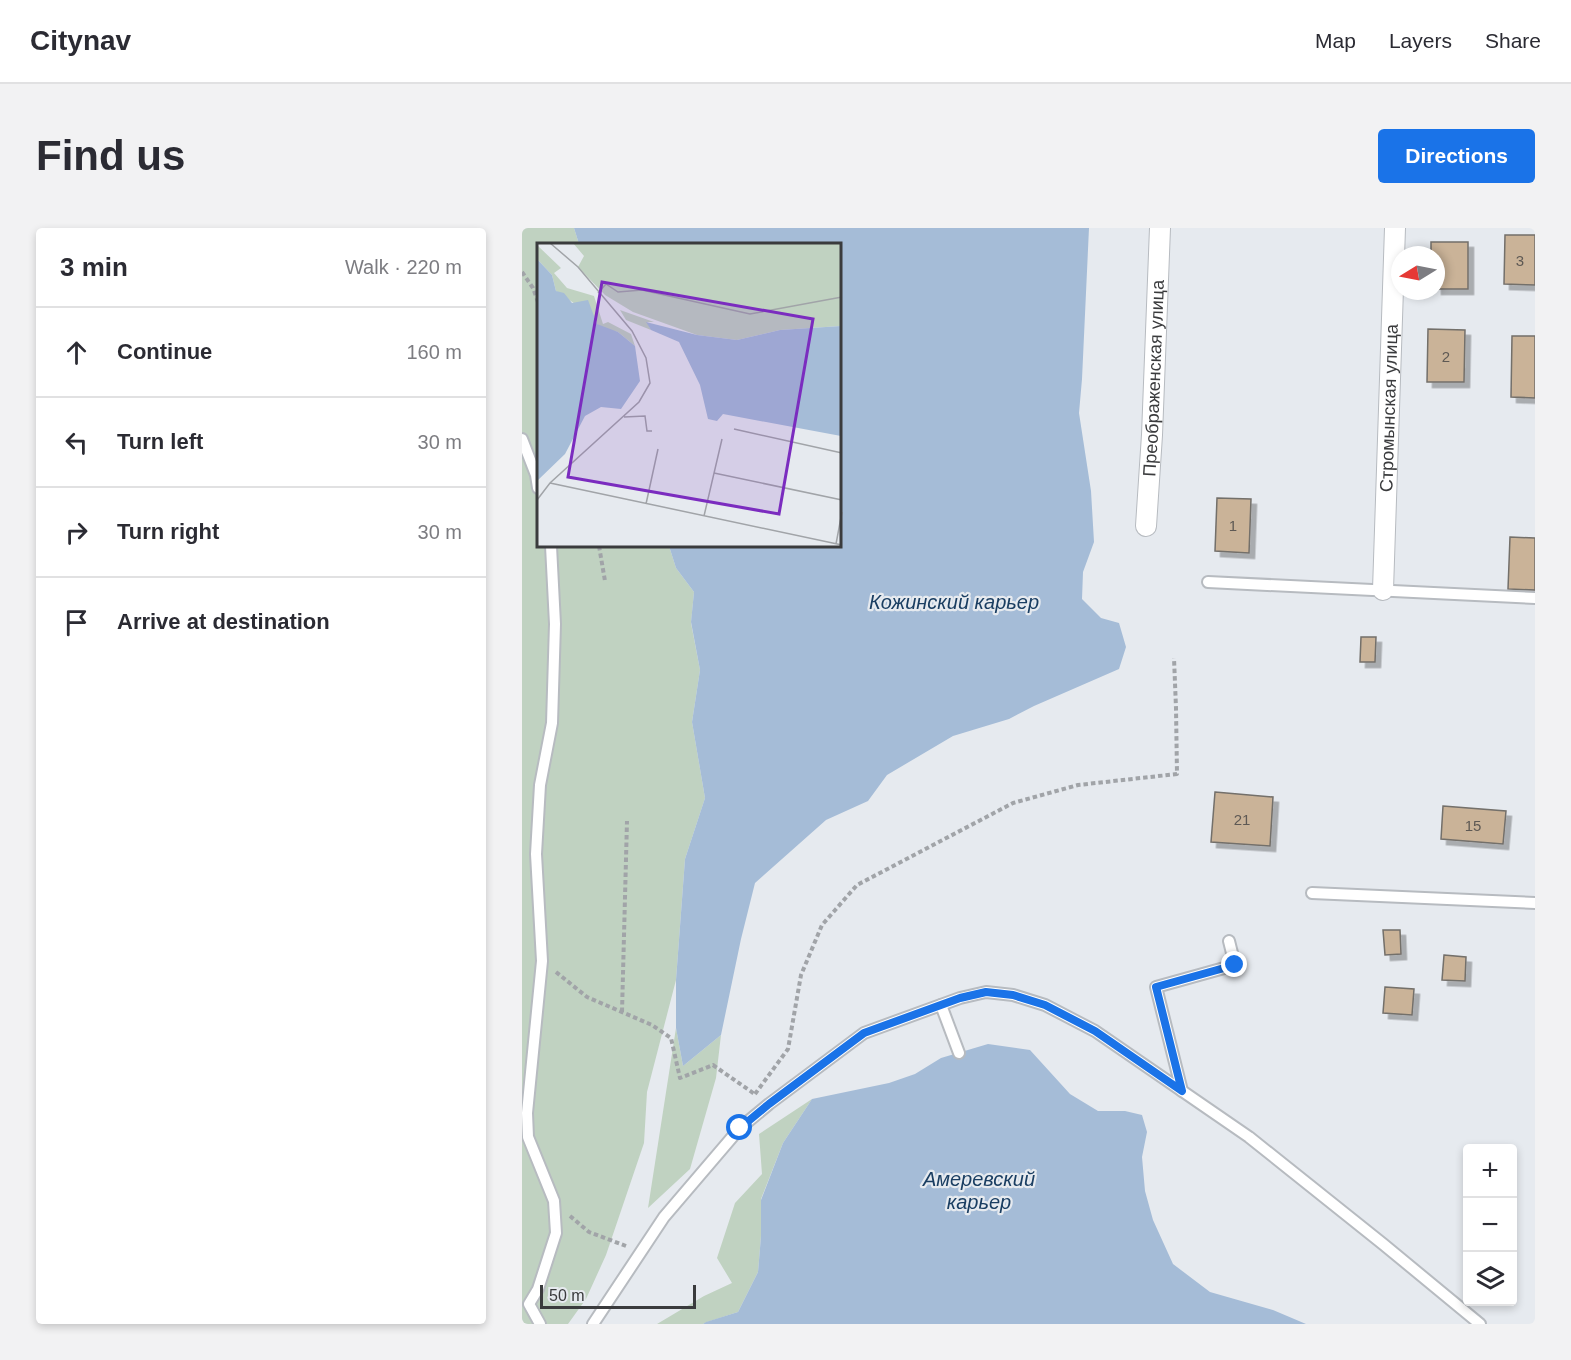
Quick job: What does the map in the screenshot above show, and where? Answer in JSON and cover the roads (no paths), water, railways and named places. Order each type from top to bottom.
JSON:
[{"type":"street","name":"Преображенская улица","points":[[1146,526],[1160,228]]},
{"type":"street","name":"Стромынская улица","points":[[1383,590],[1395,228]]},
{"type":"lane","points":[[522,439],[537,482]]},
{"type":"lane","points":[[540,1324],[529,1304],[538,1289],[556,1233],[554,1201],[528,1137],[527,1113],[542,961],[536,854],[540,785],[552,723],[555,624],[551,548]]},
{"type":"lane","points":[[1208,582],[1535,598]]},
{"type":"lane","points":[[1312,893],[1535,903]]},
{"type":"lane","points":[[1182,1091],[1156,987],[1235,965],[1228,941]]},
{"type":"lane","points":[[592,1324],[664,1217],[740,1128],[864,1033],[960,998],[986,992],[1013,995],[1045,1005],[1095,1031],[1249,1137],[1480,1324]]},
{"type":"lane","points":[[941,1005],[959,1053]]},
{"type":"water","name":"Кожинский карьер","points":[[574,228],[1089,228],[1079,413],[1091,491],[1094,542],[1083,572],[1082,599],[1101,618],[1119,623],[1126,647],[1119,669],[1009,719],[953,736],[887,775],[868,801],[826,820],[755,883],[721,1035],[683,1066],[676,1028],[676,980],[685,859],[705,798],[692,722],[700,670],[691,622],[694,592],[676,568],[670,548],[842,548],[842,243],[579,243]]},
{"type":"water","name":"Амеревский карьер","points":[[988,1044],[1030,1050],[1070,1094],[1098,1111],[1125,1111],[1142,1115],[1147,1132],[1142,1157],[1145,1191],[1153,1220],[1173,1264],[1210,1292],[1273,1310],[1306,1324],[703,1324],[738,1312],[758,1272],[761,1200],[783,1143],[812,1099],[889,1083],[915,1074],[941,1058]]}]
